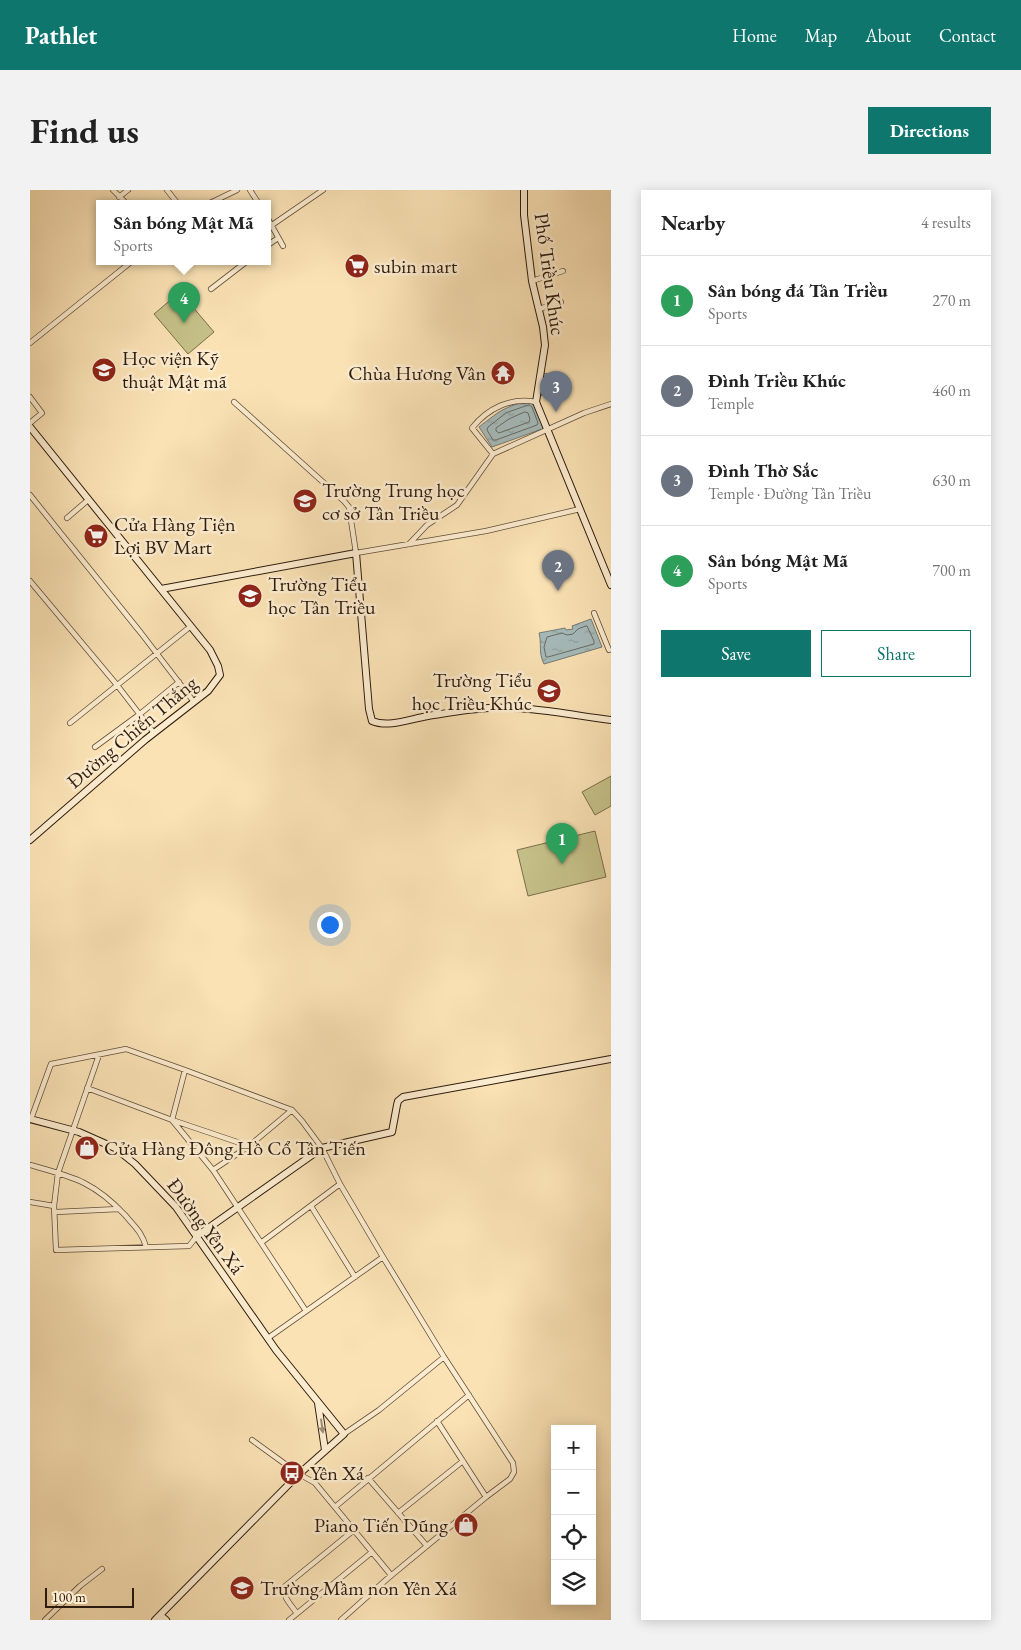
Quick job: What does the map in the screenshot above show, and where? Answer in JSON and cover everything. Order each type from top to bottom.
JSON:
[{"type":"street","points":[[113,190],[123,200]]},
{"type":"street","points":[[120,197],[128,190]]},
{"type":"street","points":[[167,190],[175,200]]},
{"type":"street","points":[[216,200],[237,190]]},
{"type":"street","points":[[283,246],[272,225],[323,190]]},
{"type":"street","name":"Phố Triều Khúc","points":[[524,190],[524,215],[532,281],[543,327],[545,345],[536,402]]},
{"type":"street","points":[[271,243],[278,238]]},
{"type":"street","points":[[30,343],[127,265]]},
{"type":"street","points":[[211,289],[242,265]]},
{"type":"street","points":[[532,281],[563,271]]},
{"type":"street","points":[[539,309],[561,302]]},
{"type":"street","points":[[30,397],[42,413],[30,423]]},
{"type":"street","points":[[493,454],[472,428],[480,418],[502,405],[520,400],[536,402],[611,585]]},
{"type":"street","points":[[234,402],[349,507],[356,553],[368,709],[372,721],[380,724],[391,723],[490,708],[537,710],[611,720]]},
{"type":"street","points":[[409,544],[426,525],[457,505],[493,454],[584,413],[611,404]]},
{"type":"street","name":"Đường Chiến Thắng","points":[[30,427],[210,650],[215,658],[220,675],[208,691],[154,732],[30,840]]},
{"type":"street","points":[[30,495],[194,702]]},
{"type":"street","points":[[67,518],[88,500]]},
{"type":"street","points":[[161,589],[486,531],[580,509]]},
{"type":"street","points":[[30,581],[154,732]]},
{"type":"street","points":[[594,613],[609,650]]},
{"type":"street","points":[[70,723],[191,626]]},
{"type":"street","points":[[95,747],[180,682]]},
{"type":"street","points":[[30,1119],[51,1064],[126,1049],[292,1110],[322,1148],[340,1184],[383,1257],[444,1357],[513,1463],[514,1472],[510,1479],[391,1575],[341,1620]]},
{"type":"street","points":[[99,1055],[58,1173],[54,1206],[56,1212],[56,1250],[188,1246],[196,1236],[239,1208],[322,1148],[392,1132],[397,1104],[403,1098],[611,1060]]},
{"type":"street","points":[[172,1120],[186,1070]]},
{"type":"street","points":[[87,1088],[249,1146]]},
{"type":"street","points":[[214,1170],[249,1146],[292,1110]]},
{"type":"street","name":"Đường Yên Xá","points":[[30,1119],[72,1130],[115,1148],[135,1164],[176,1207],[268,1338],[344,1434]]},
{"type":"street","points":[[172,1120],[214,1170],[306,1310]]},
{"type":"street","points":[[30,1165],[87,1183],[108,1198],[119,1209],[142,1234],[146,1247]]},
{"type":"street","points":[[262,1242],[340,1184]]},
{"type":"street","points":[[30,1202],[54,1206]]},
{"type":"street","points":[[311,1206],[355,1277]]},
{"type":"street","points":[[56,1212],[119,1209]]},
{"type":"street","points":[[268,1338],[383,1257]]},
{"type":"street","points":[[166,1620],[157,1617],[299,1474],[344,1434],[379,1410],[444,1357]]},
{"type":"street","points":[[335,1506],[468,1394]]},
{"type":"street","name":"Đường Yên Xá","points":[[318,1402],[325,1450]]},
{"type":"street","points":[[437,1421],[486,1497]]},
{"type":"street","points":[[252,1440],[299,1474],[316,1483],[391,1575]]},
{"type":"street","points":[[398,1513],[463,1461]]},
{"type":"street","points":[[368,1478],[427,1546]]},
{"type":"street","points":[[296,1612],[285,1596],[284,1587],[354,1530]]},
{"type":"street","points":[[289,1620],[296,1612],[372,1552]]},
{"type":"street","points":[[45,1620],[80,1586],[102,1569]]},
{"type":"shaded area","points":[[180,292],[214,332],[188,354],[154,314]]},
{"type":"shaded area","points":[[611,776],[611,806],[595,815],[582,792]]},
{"type":"shaded area","points":[[595,831],[606,877],[528,896],[517,850]]},
{"type":"water","points":[[543,373],[559,376],[556,398],[540,395]]},
{"type":"water","points":[[536,401],[545,428],[492,447],[479,427],[493,416],[511,406]]},
{"type":"water","points":[[591,619],[602,647],[544,664],[541,656],[539,633],[565,628],[566,630],[573,629],[572,626]]},
{"type":"place","name":"subin mart","points":[[357,266]]},
{"type":"place","name":"Sân bóng Mật Mã","points":[[184,323]]},
{"type":"place","name":"Học viện Kỹ thuật Mật mã","points":[[104,370]]},
{"type":"place","name":"Chùa Hương Vân","points":[[503,373]]},
{"type":"place","name":"Đình Thờ Sắc","points":[[556,412]]},
{"type":"place","name":"Trường Trung học cơ sở Tân Triều","points":[[305,501]]},
{"type":"place","name":"Cửa Hàng Tiện Lợi BV Mart","points":[[96,536]]},
{"type":"place","name":"Đình Triều Khúc","points":[[558,591]]},
{"type":"place","name":"Trường Tiểu học Tân Triều","points":[[250,596]]},
{"type":"place","name":"Trường Tiểu học Triều Khúc","points":[[549,691]]},
{"type":"place","name":"Sân bóng đá Tân Triều","points":[[562,864]]},
{"type":"place","name":"Cửa Hàng Đông Hồ Cổ Tân Tiến","points":[[87,1148]]},
{"type":"place","name":"Yên Xá","points":[[292,1473]]},
{"type":"place","name":"Piano Tiến Dũng","points":[[466,1525]]},
{"type":"place","name":"Trường Mầm non Yên Xá","points":[[242,1588]]}]
